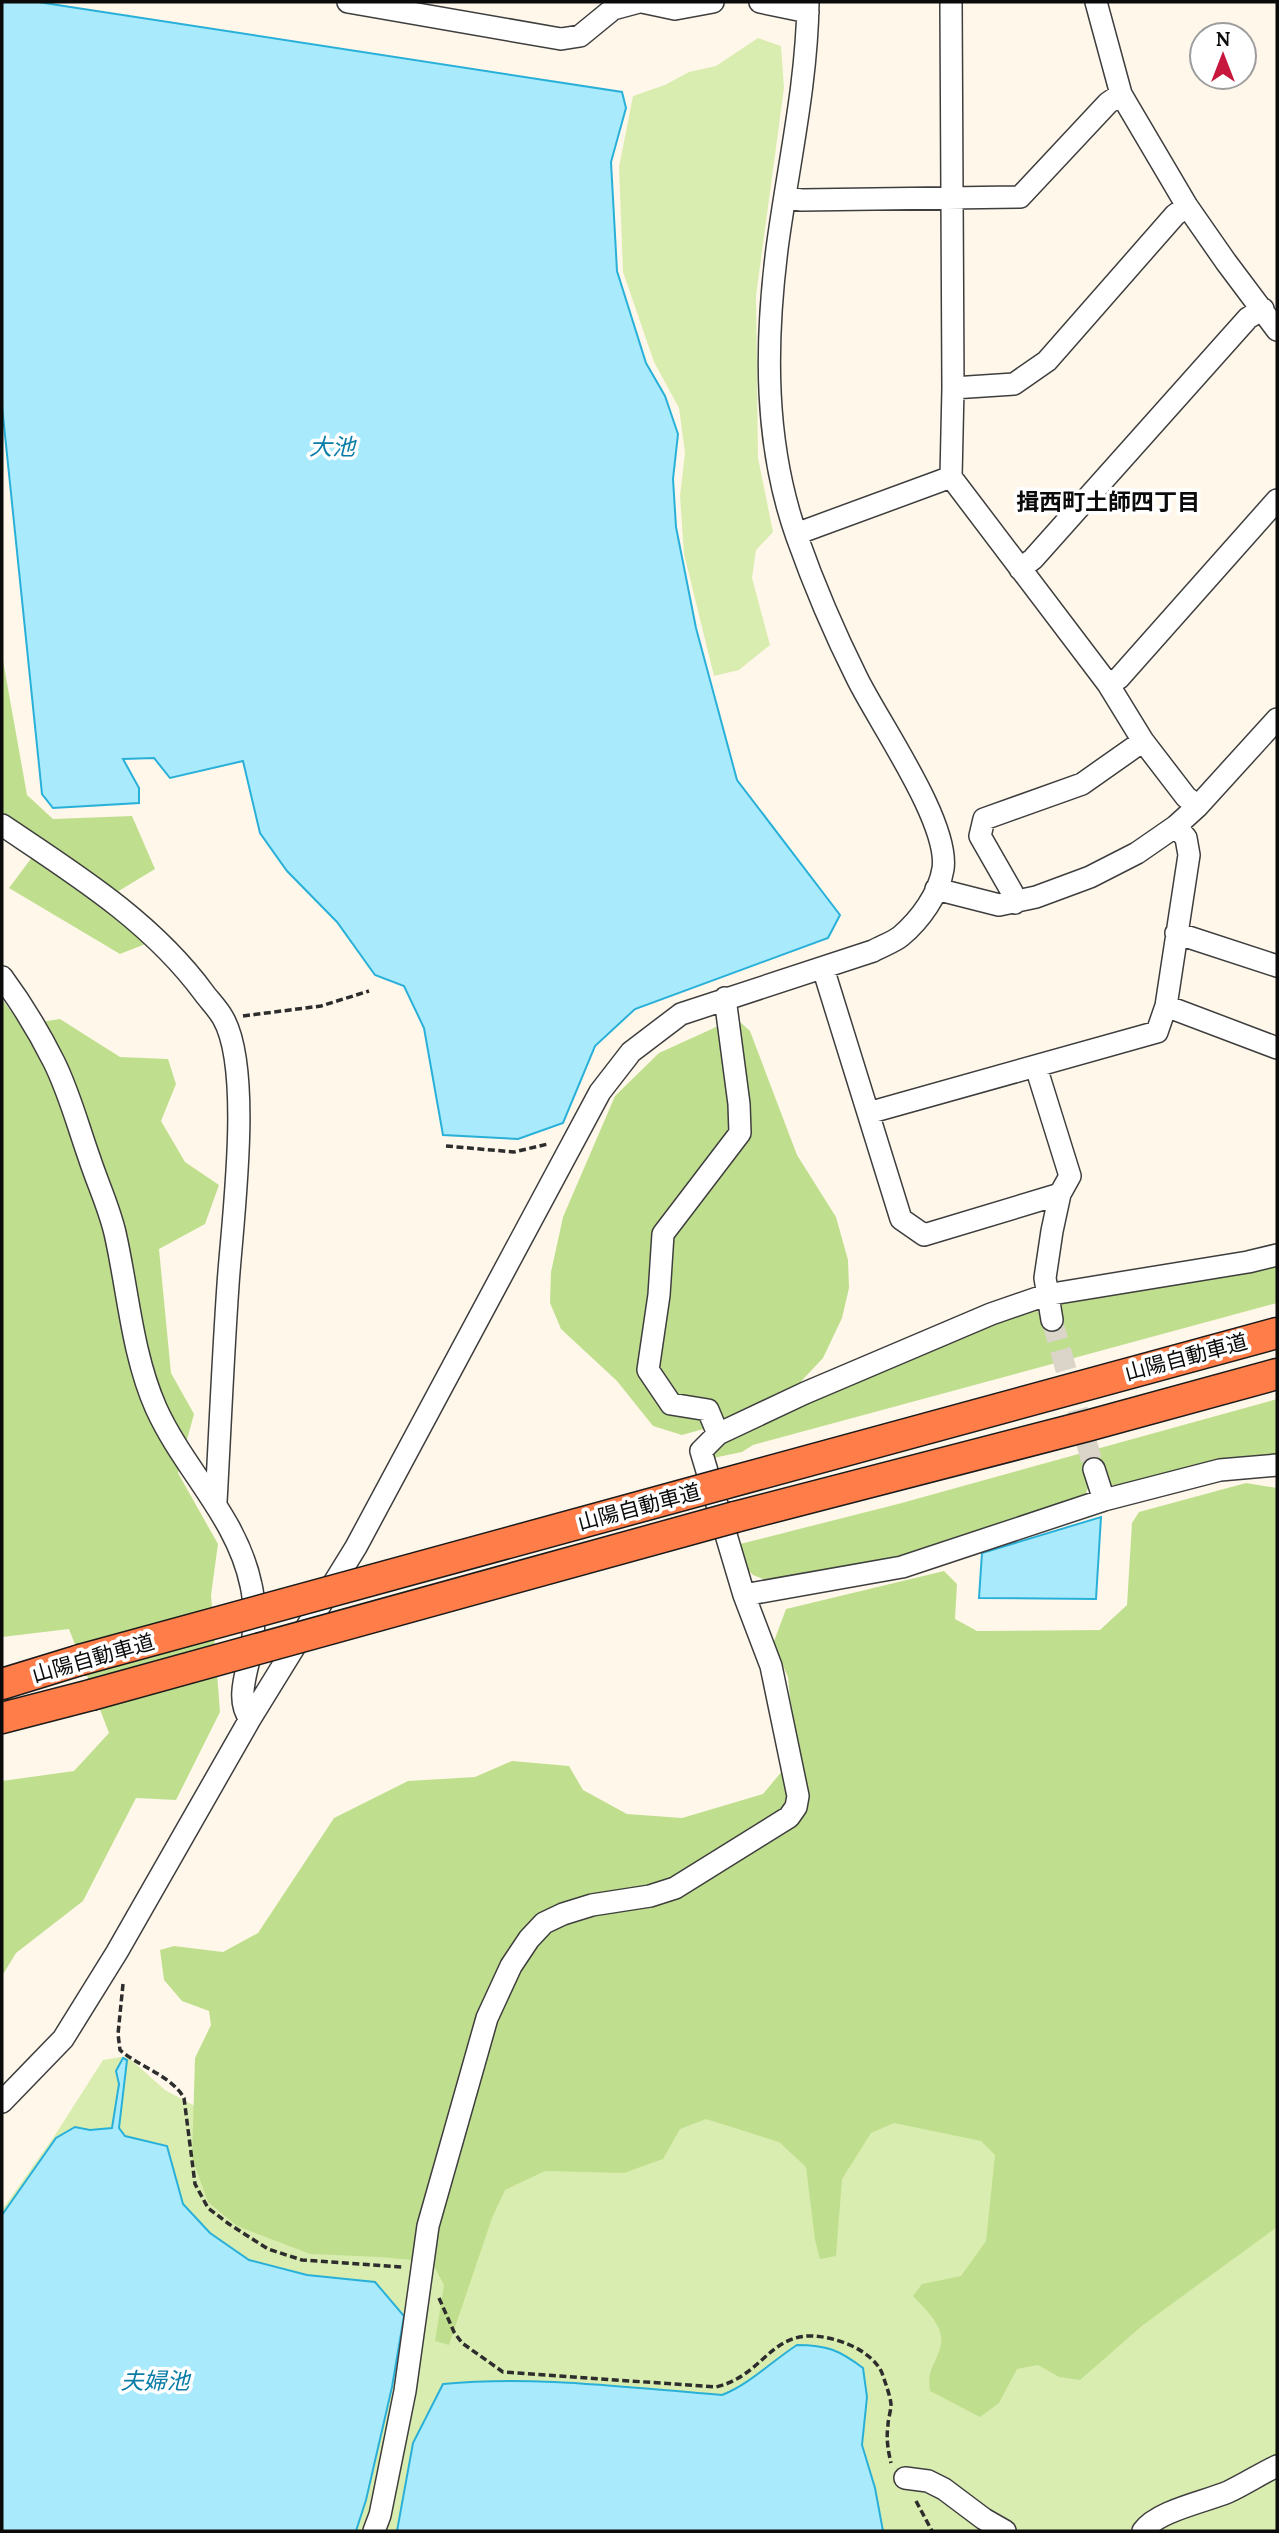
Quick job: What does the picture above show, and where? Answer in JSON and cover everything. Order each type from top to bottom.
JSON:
[{"type":"highway","name":"山陽自動車道","points":[[6,1682],[1277,1333]]},
{"type":"highway","name":"山陽自動車道","points":[[2,1718],[735,1517],[1277,1374]]},
{"type":"highway","points":[[1087,1426],[1277,1382]]},
{"type":"street","points":[[348,2],[561,39],[580,36],[613,9],[641,2],[675,9],[713,2]]},
{"type":"street","points":[[2,2102],[63,2039],[117,1952],[250,1719],[356,1546],[600,1092],[631,1052],[681,1014],[873,951],[900,937],[922,914],[943,871],[941,838],[931,813],[858,681],[837,637],[796,534],[777,467],[771,418],[769,330],[785,198],[800,109],[808,7],[760,2]]},
{"type":"street","points":[[951,2],[951,477],[1108,684],[1143,741],[1186,797],[1198,806]]},
{"type":"street","points":[[1096,2],[1121,94],[1187,206],[1277,330]]},
{"type":"street","points":[[785,198],[1020,197],[1108,103],[1121,94]]},
{"type":"street","points":[[953,388],[1014,384],[1046,361],[1175,215],[1187,206]]},
{"type":"street","points":[[1020,569],[1033,559],[1248,318],[1263,309]]},
{"type":"street","points":[[796,534],[951,477]]},
{"type":"street","points":[[1108,684],[1119,678],[1277,500]]},
{"type":"street","points":[[936,889],[999,905],[1015,904],[1090,877],[1137,853],[1175,826],[1198,806],[1277,719]]},
{"type":"street","points":[[1015,904],[1012,892],[980,836],[984,819],[1082,784],[1143,741]]},
{"type":"street","points":[[2,825],[85,881],[150,932],[186,968],[224,1019],[236,1062],[238,1130],[216,1502]]},
{"type":"street","points":[[868,1112],[1157,1032],[1166,1006],[1189,855],[1186,838],[1175,826]]},
{"type":"street","points":[[1176,933],[1277,966]]},
{"type":"street","points":[[823,968],[901,1219],[924,1235],[1060,1194]]},
{"type":"street","points":[[2,976],[22,1004],[55,1064],[110,1217],[141,1363],[155,1406],[175,1445],[216,1502],[238,1543],[251,1585],[254,1613],[253,1640],[243,1694],[243,1709],[250,1719]]},
{"type":"street","points":[[718,1434],[708,1410],[671,1404],[648,1370],[659,1296],[663,1234],[740,1133],[739,1104],[724,998]]},
{"type":"street","points":[[1166,1006],[1277,1048]]},
{"type":"street","points":[[1036,1067],[1070,1176],[1060,1194],[1045,1278],[1052,1320]]},
{"type":"street","points":[[374,2531],[380,2515],[405,2392],[419,2275],[428,2226],[487,2018],[511,1966],[528,1939],[544,1923],[592,1905],[650,1896],[674,1888],[789,1817],[796,1807],[798,1796],[771,1666],[744,1595],[701,1451],[718,1434],[931,1339],[1046,1295],[1277,1255]]},
{"type":"street","points":[[744,1595],[902,1567],[1104,1500],[1220,1470],[1277,1465]]},
{"type":"street","points":[[1094,1469],[1104,1500]]},
{"type":"street","points":[[1143,2531],[1147,2525],[1171,2513],[1229,2491],[1277,2466]]},
{"type":"street","points":[[905,2478],[928,2481],[1005,2531]]},
{"type":"path","points":[[224,1019],[321,1006],[369,991]]},
{"type":"path","points":[[446,1146],[514,1152],[561,1142],[572,1144]]},
{"type":"path","points":[[117,1952],[125,1967],[118,2034],[120,2050],[160,2075],[180,2091],[184,2098],[195,2184],[208,2208],[268,2249],[302,2260],[411,2269],[443,2304],[454,2332],[462,2343],[503,2371],[716,2387],[737,2379],[769,2351],[802,2336],[827,2336],[853,2346],[872,2358],[881,2371],[891,2405],[887,2446],[891,2463],[905,2478],[932,2531]]},
{"type":"green space","points":[[758,38],[781,46],[784,88],[756,296],[758,458],[773,532],[756,550],[752,578],[770,645],[739,670],[714,676],[684,554],[680,496],[685,453],[679,408],[654,362],[623,272],[619,167],[633,96],[665,85],[689,72],[716,66]]},
{"type":"green space","points":[[2,655],[27,795],[53,819],[132,816],[155,869],[99,903],[148,943],[120,954],[9,888],[33,856],[2,835]]},
{"type":"green space","points":[[2,999],[21,1025],[60,1019],[120,1057],[168,1059],[176,1084],[161,1121],[185,1162],[219,1185],[205,1224],[159,1249],[171,1373],[194,1414],[178,1473],[218,1544],[211,1595],[220,1712],[176,1800],[136,1798],[83,1901],[16,1953],[2,1976],[2,1781],[74,1771],[109,1733],[69,1629],[2,1637]]},
{"type":"green space","points":[[727,1022],[740,1022],[750,1031],[797,1155],[836,1217],[848,1260],[849,1288],[842,1318],[823,1358],[792,1391],[739,1419],[682,1435],[653,1426],[617,1381],[561,1329],[550,1303],[551,1272],[563,1217],[615,1096],[659,1053]]},
{"type":"green space","points":[[1277,1262],[1277,1303],[713,1458],[713,1451],[723,1438],[774,1420],[819,1395],[956,1336],[1035,1309],[1040,1314],[1062,1302]]},
{"type":"green space","points":[[1277,1399],[1277,1458],[1120,1485],[1111,1485],[1105,1478],[1090,1483],[1084,1498],[889,1559],[784,1577],[763,1579],[753,1575],[736,1545],[898,1504]]},
{"type":"green space","points":[[1246,1483],[1277,1488],[1277,2227],[1143,2325],[1080,2380],[1059,2377],[1038,2365],[1017,2369],[999,2403],[980,2417],[930,2391],[930,2373],[940,2348],[940,2333],[934,2319],[913,2296],[922,2284],[961,2276],[986,2241],[995,2155],[981,2141],[894,2123],[871,2133],[842,2179],[836,2256],[820,2259],[806,2167],[779,2142],[706,2119],[680,2129],[663,2159],[624,2173],[545,2171],[505,2190],[492,2218],[449,2345],[435,2341],[444,2285],[432,2262],[310,2254],[237,2226],[208,2202],[192,2158],[195,2058],[211,2025],[209,2011],[182,2001],[164,1980],[160,1950],[174,1946],[223,1952],[258,1933],[334,1818],[408,1781],[475,1777],[512,1761],[569,1766],[583,1790],[627,1814],[682,1818],[763,1794],[783,1770],[793,1733],[788,1677],[773,1644],[786,1609],[944,1571],[957,1584],[955,1619],[977,1631],[1100,1630],[1127,1605],[1132,1523],[1139,1512]]},
{"type":"green space","points":[[127,2056],[165,2090],[193,2105],[434,2188],[821,2062],[1277,2189],[1277,2531],[2,2531],[2,2210],[103,2060]]},
{"type":"water","name":"大池","points":[[2,2],[38,2],[622,92],[626,108],[611,162],[617,271],[646,363],[665,396],[678,434],[673,479],[676,527],[696,628],[737,780],[840,915],[828,938],[635,1009],[595,1046],[563,1123],[518,1139],[443,1135],[424,1028],[404,986],[375,975],[337,922],[287,871],[260,833],[243,761],[170,778],[154,758],[123,759],[139,788],[139,803],[53,808],[42,794],[2,406]]},
{"type":"water","points":[[1101,1517],[1096,1599],[979,1598],[982,1553]]},
{"type":"water","name":"夫婦池","points":[[123,2058],[127,2060],[119,2128],[125,2136],[167,2146],[183,2204],[210,2233],[249,2260],[307,2275],[375,2282],[404,2316],[392,2387],[366,2500],[356,2531],[2,2531],[2,2215],[56,2138],[75,2127],[90,2130],[112,2128],[119,2084],[116,2071]]},
{"type":"water","points":[[797,2345],[832,2350],[863,2368],[867,2397],[862,2445],[875,2488],[883,2531],[397,2531],[413,2443],[443,2384],[548,2382],[722,2395],[751,2379]]},
{"type":"tunnel","points":[[1052,1320],[1094,1469]]},
{"type":"district","name":"揖西町土師四丁目","points":[[1108,501]]}]
